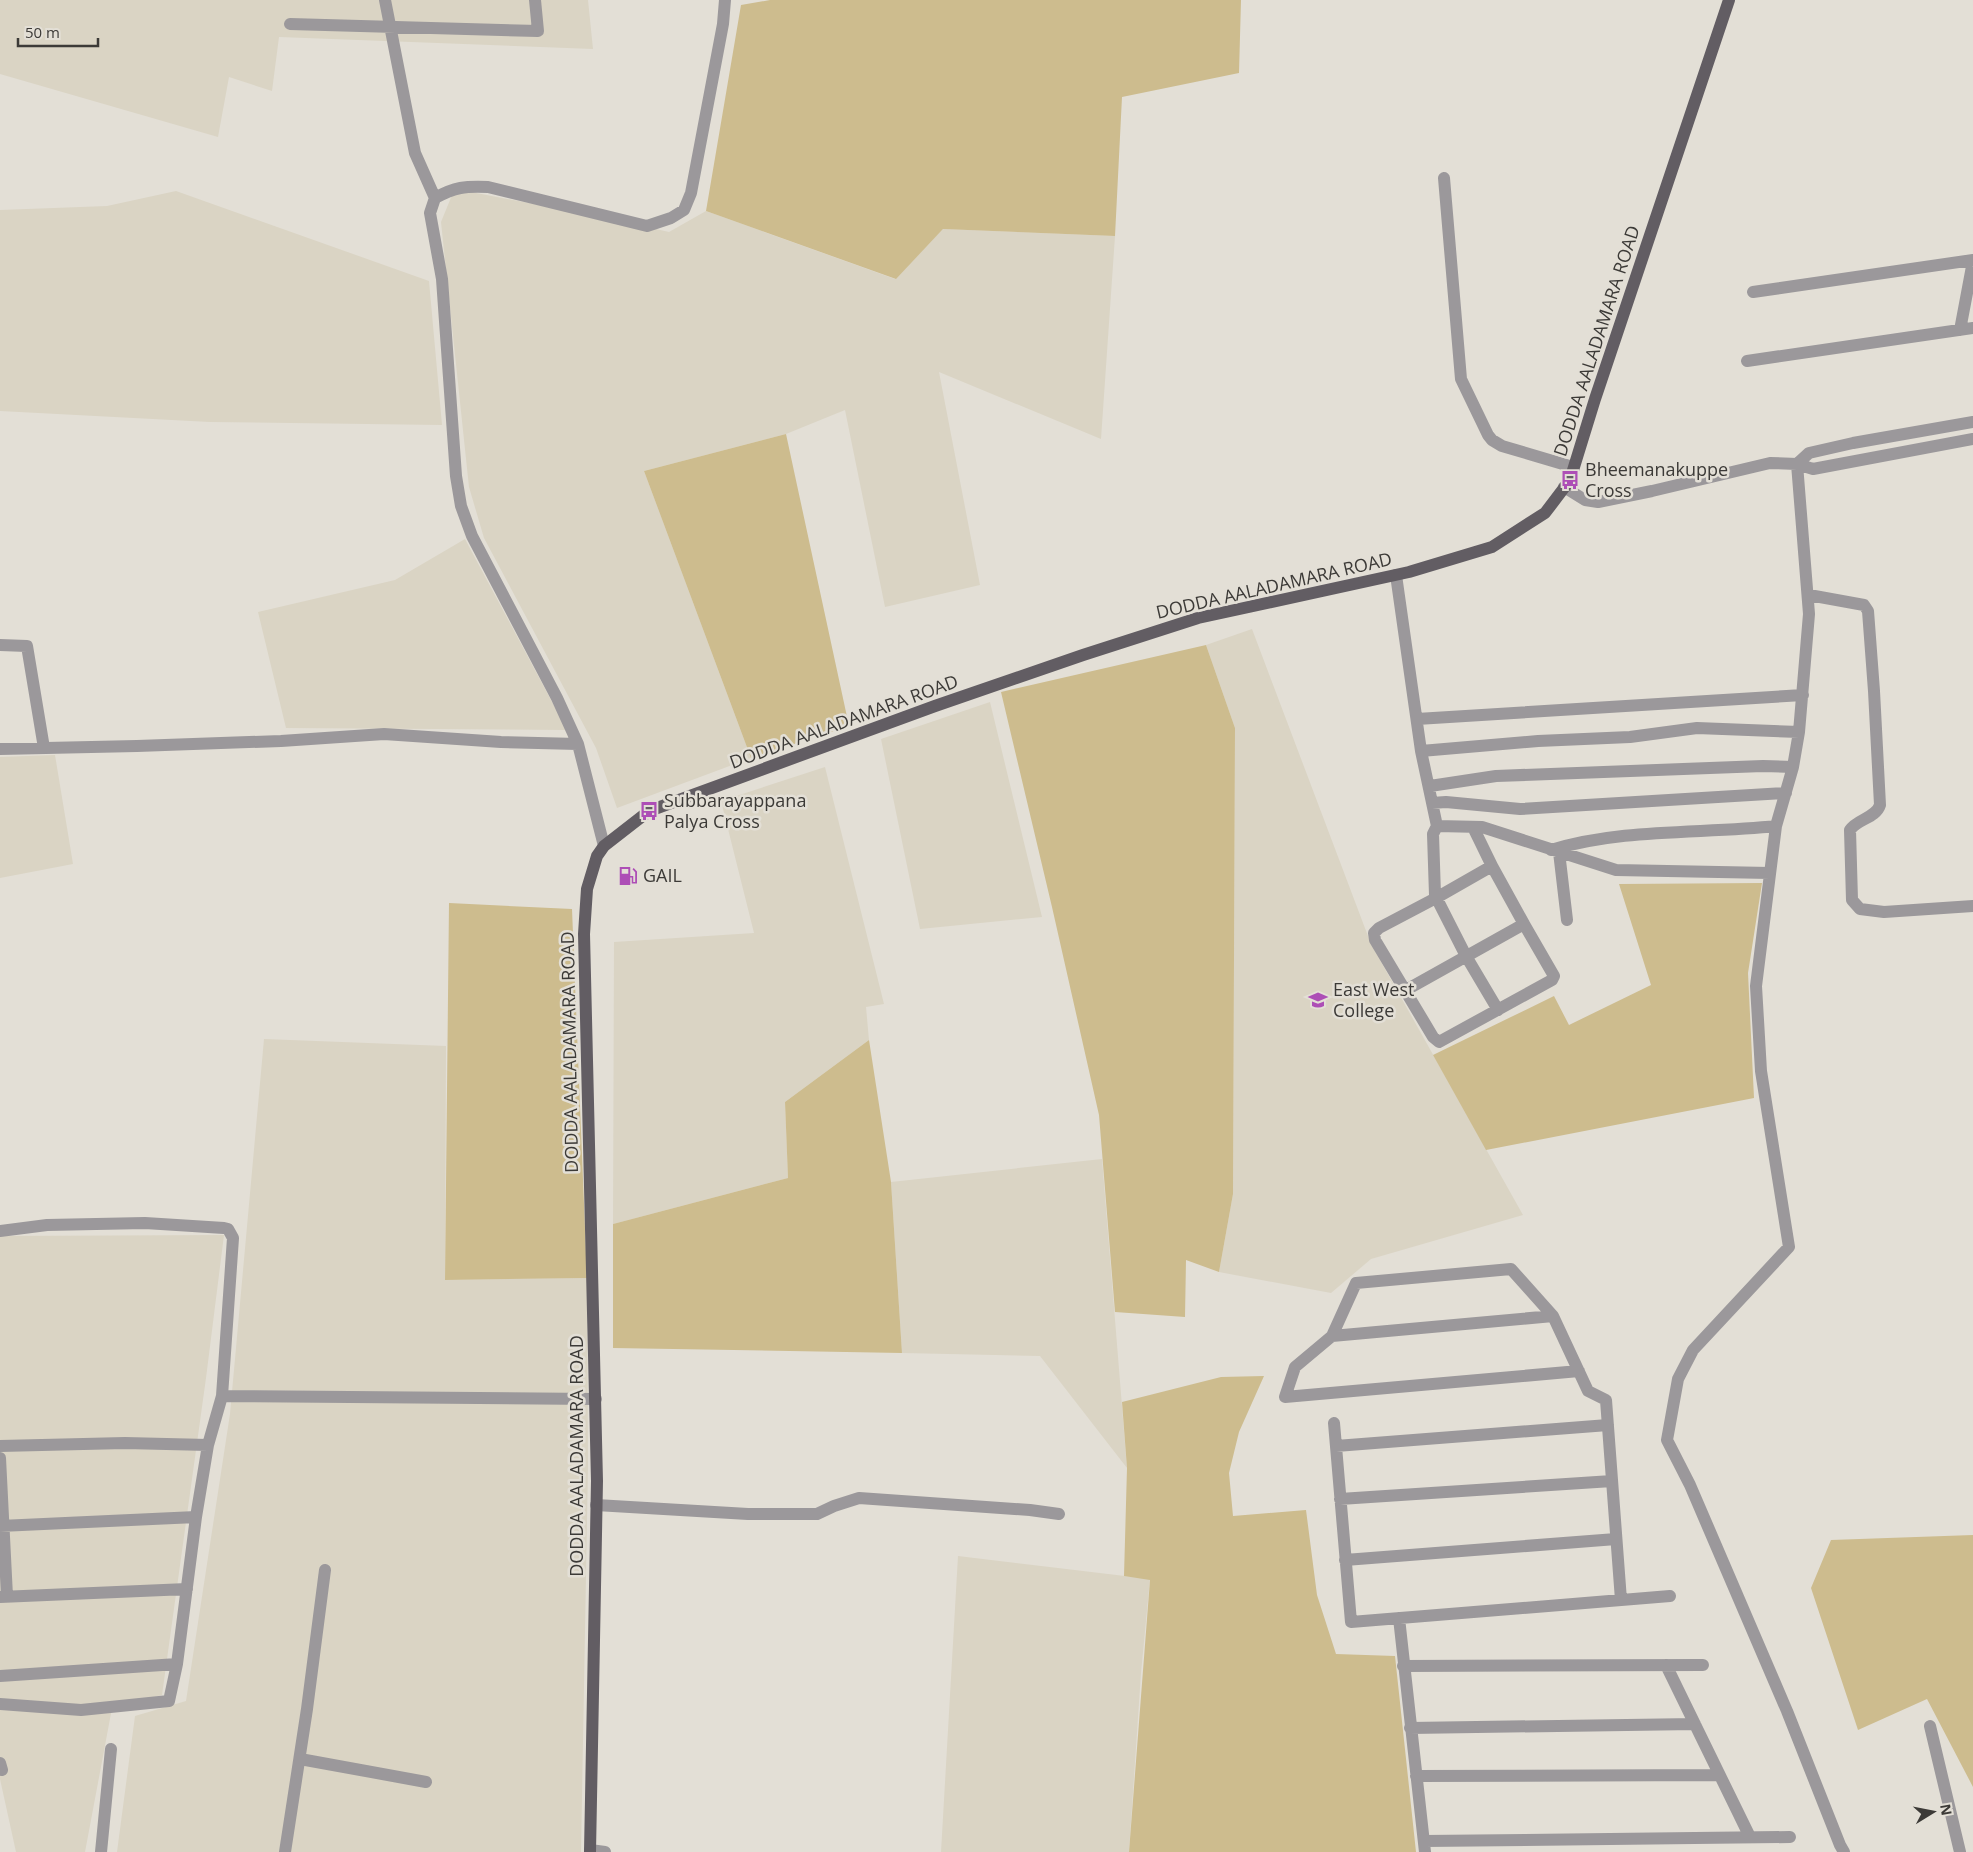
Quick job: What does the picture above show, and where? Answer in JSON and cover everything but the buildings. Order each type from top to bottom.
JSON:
[{"type":"main road","name":"DODDA AALADAMARA ROAD","points":[[590,1851],[596,1399],[584,934],[587,889],[596,856],[604,846],[649,811],[926,710],[1083,655],[1198,618],[1396,575],[1492,547],[1545,513],[1570,480],[1729,0]]},
{"type":"street","points":[[385,0],[415,153],[435,198]]},
{"type":"street","points":[[290,24],[538,31],[535,0]]},
{"type":"street","points":[[604,846],[578,744],[557,698],[472,536],[461,506],[456,476],[442,279],[430,213],[435,198],[449,190],[463,186],[488,187],[648,226],[671,218],[684,210],[693,184],[723,24],[725,0]]},
{"type":"street","points":[[1444,178],[1462,384],[1488,436],[1496,443],[1573,468]]},
{"type":"street","points":[[1753,292],[1973,260],[1960,330]]},
{"type":"street","points":[[1747,362],[1973,328]]},
{"type":"street","points":[[1797,464],[1809,453],[1853,443],[1973,422]]},
{"type":"street","points":[[1564,487],[1585,500],[1598,502],[1652,491],[1770,462],[1797,464],[1813,468],[1973,439]]},
{"type":"street","points":[[1797,464],[1809,594],[1803,695],[1793,767],[1776,826],[1756,986],[1761,1071],[1789,1247],[1694,1350],[1678,1379],[1668,1440],[1690,1485],[1787,1711],[1844,1852]]},
{"type":"street","points":[[1396,575],[1421,751],[1437,826],[1433,834],[1434,891],[1466,956],[1498,1010]]},
{"type":"street","points":[[1809,594],[1864,606],[1868,611],[1880,805],[1877,811],[1854,825],[1850,830],[1852,900],[1860,910],[1884,912],[1973,906]]},
{"type":"street","points":[[0,645],[27,646],[44,748]]},
{"type":"street","points":[[1417,719],[1803,695]]},
{"type":"street","points":[[1421,751],[1630,737],[1697,728],[1799,732]]},
{"type":"street","points":[[0,749],[281,741],[384,734],[500,742],[578,744]]},
{"type":"street","points":[[1430,786],[1496,776],[1763,766],[1793,767]]},
{"type":"street","points":[[1432,803],[1446,802],[1520,809],[1786,793]]},
{"type":"street","points":[[1437,826],[1482,827],[1616,870],[1770,873]]},
{"type":"street","points":[[1473,826],[1492,866],[1554,976],[1552,980],[1439,1042],[1433,1037],[1375,940],[1374,933],[1379,928],[1492,866]]},
{"type":"street","points":[[1555,851],[1585,840],[1776,826]]},
{"type":"street","points":[[1555,851],[1567,920]]},
{"type":"street","points":[[1406,990],[1524,924]]},
{"type":"street","points":[[0,1231],[47,1224],[145,1223],[228,1229],[232,1238],[222,1396],[208,1445],[196,1517],[177,1664],[169,1701],[81,1710],[0,1704]]},
{"type":"street","points":[[1579,1371],[1285,1397],[1295,1367],[1332,1336],[1356,1284],[1511,1269],[1553,1316],[1579,1371],[1588,1391],[1606,1400],[1621,1600]]},
{"type":"street","points":[[1332,1336],[1553,1316]]},
{"type":"street","points":[[222,1396],[596,1399]]},
{"type":"street","points":[[1334,1423],[1351,1622],[1670,1596]]},
{"type":"street","points":[[1336,1446],[1608,1425]]},
{"type":"street","points":[[0,1446],[208,1445]]},
{"type":"street","points":[[0,1458],[4,1596],[187,1589]]},
{"type":"street","points":[[1340,1499],[1612,1481]]},
{"type":"street","points":[[596,1505],[748,1514],[818,1514],[834,1506],[859,1498],[1030,1510],[1059,1514]]},
{"type":"street","points":[[1,1526],[196,1517]]},
{"type":"street","points":[[1345,1560],[1616,1539]]},
{"type":"street","points":[[285,1852],[300,1759],[325,1570]]},
{"type":"street","points":[[1399,1618],[1424,1846],[1790,1837]]},
{"type":"street","points":[[0,1676],[177,1664]]},
{"type":"street","points":[[1666,1665],[1750,1837]]},
{"type":"street","points":[[1403,1666],[1703,1665]]},
{"type":"street","points":[[1410,1728],[1695,1724]]},
{"type":"street","points":[[1930,1726],[1960,1852]]},
{"type":"street","points":[[101,1852],[111,1749]]},
{"type":"street","points":[[300,1759],[426,1782]]},
{"type":"street","points":[[1416,1776],[1719,1775]]},
{"type":"street","points":[[590,1851],[605,1852]]},
{"type":"shaded area","points":[[0,0],[588,0],[593,49],[279,37],[272,91],[229,77],[218,137],[0,74]]},
{"type":"shaded area","points":[[770,0],[1241,0],[1239,73],[1122,97],[1115,236],[943,229],[896,279],[706,211],[741,5]]},
{"type":"shaded area","points":[[176,191],[429,281],[442,425],[210,422],[0,411],[0,210],[107,206]]},
{"type":"shaded area","points":[[471,192],[603,217],[669,232],[706,211],[895,279],[943,229],[1115,236],[1101,439],[939,372],[980,585],[885,607],[845,410],[786,434],[644,471],[751,758],[617,808],[596,748],[484,538],[469,487],[441,222],[452,195]]},
{"type":"shaded area","points":[[786,434],[849,726],[751,758],[644,471]]},
{"type":"shaded area","points":[[465,539],[567,730],[286,728],[258,612],[395,580]]},
{"type":"shaded area","name":"East West College","points":[[1252,629],[1371,944],[1523,1215],[1371,1259],[1331,1293],[1219,1272],[1233,1194],[1235,728],[1206,645]]},
{"type":"shaded area","points":[[1206,645],[1235,728],[1233,1194],[1219,1272],[1186,1260],[1185,1317],[1115,1312],[1099,1115],[1001,692]]},
{"type":"shaded area","points":[[990,702],[1042,917],[920,929],[881,739]]},
{"type":"shaded area","points":[[55,755],[73,864],[0,878],[0,757]]},
{"type":"shaded area","points":[[825,767],[884,1004],[866,1007],[869,1040],[785,1102],[788,1178],[613,1224],[614,942],[754,933],[721,801]]},
{"type":"shaded area","points":[[1762,883],[1748,973],[1754,1098],[1486,1150],[1433,1055],[1554,996],[1569,1025],[1651,985],[1619,884]]},
{"type":"shaded area","points":[[449,903],[572,909],[587,1278],[445,1280]]},
{"type":"shaded area","points":[[264,1039],[446,1046],[445,1280],[587,1278],[588,1465],[581,1852],[117,1852],[135,1716],[186,1701],[230,1414]]},
{"type":"shaded area","points":[[869,1040],[891,1182],[902,1353],[613,1348],[613,1224],[788,1178],[785,1102]]},
{"type":"shaded area","points":[[1102,1159],[1127,1468],[1040,1356],[902,1353],[891,1182]]},
{"type":"shaded area","points":[[224,1235],[162,1695],[112,1708],[85,1852],[16,1852],[0,1779],[0,1236]]},
{"type":"shaded area","points":[[1264,1376],[1239,1432],[1229,1473],[1233,1516],[1306,1510],[1317,1595],[1336,1654],[1395,1656],[1416,1852],[1129,1852],[1150,1580],[1124,1576],[1127,1468],[1122,1402],[1221,1377]]},
{"type":"shaded area","points":[[1973,1535],[1973,1787],[1927,1699],[1858,1730],[1811,1588],[1831,1540]]},
{"type":"shaded area","points":[[958,1556],[1150,1579],[1141,1673],[1129,1852],[941,1852]]},
{"type":"place","name":"Bheemanakuppe Cross","points":[[1570,480]]},
{"type":"place","name":"Subbarayappana Palya Cross","points":[[649,811]]},
{"type":"place","name":"GAIL","points":[[628,876]]},
{"type":"place","name":"East West College","points":[[1318,1000]]}]
